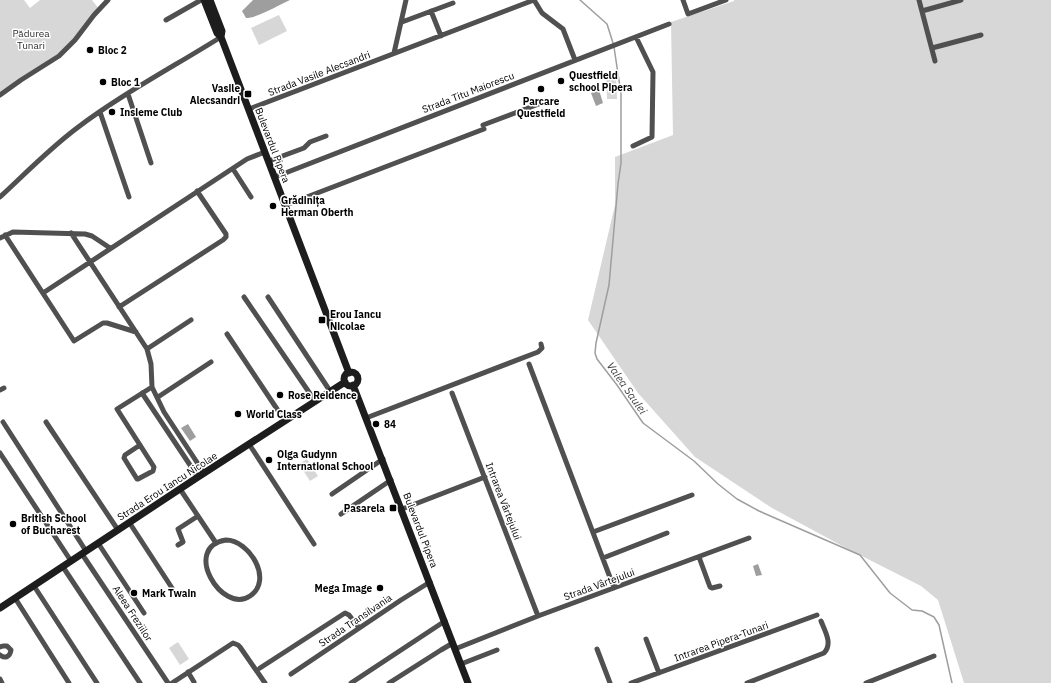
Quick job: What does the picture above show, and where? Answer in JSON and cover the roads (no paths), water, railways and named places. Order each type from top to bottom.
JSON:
[{"type":"main road","name":"Bulevardul Pipera","points":[[204,0],[217,33],[221,36],[349,373]]},
{"type":"main road","name":"Bulevardul Pipera","points":[[210,0],[222,31],[221,36]]},
{"type":"main road","points":[[349,373],[355,373],[357,377],[357,382],[353,385],[349,385],[345,382],[345,377],[349,373]]},
{"type":"main road","name":"Strada Erou Iancu Nicolae","points":[[0,608],[129,522],[345,382]]},
{"type":"main road","name":"Bulevardul Pipera","points":[[353,385],[383,459],[468,683]]},
{"type":"street","points":[[0,95],[59,56],[108,0]]},
{"type":"street","points":[[166,20],[200,0]]},
{"type":"street","points":[[394,53],[406,0]]},
{"type":"street","points":[[534,0],[542,13],[563,29],[575,60]]},
{"type":"street","name":"Strada Vasile Alecsandri","points":[[249,109],[534,0]]},
{"type":"street","points":[[683,0],[688,14],[726,0]]},
{"type":"street","points":[[919,0],[935,61]]},
{"type":"street","points":[[922,11],[961,0]]},
{"type":"street","points":[[402,22],[453,3]]},
{"type":"street","points":[[431,11],[441,36]]},
{"type":"street","name":"Strada Titu Maiorescu","points":[[275,177],[669,24]]},
{"type":"street","points":[[932,48],[981,35]]},
{"type":"street","points":[[0,197],[55,146],[78,127],[221,36]]},
{"type":"street","points":[[633,146],[652,138],[653,72],[636,37]]},
{"type":"street","points":[[128,94],[151,163]]},
{"type":"street","points":[[286,204],[544,102]]},
{"type":"street","points":[[100,112],[129,197]]},
{"type":"street","points":[[269,161],[304,148],[310,142],[326,136]]},
{"type":"street","points":[[43,293],[235,167],[248,163],[257,156],[266,152]]},
{"type":"street","points":[[235,167],[251,197]]},
{"type":"street","points":[[119,307],[226,237],[226,234],[198,192]]},
{"type":"street","points":[[110,248],[92,236],[85,234],[13,232],[2,237],[43,293],[74,341],[103,323],[136,332]]},
{"type":"street","points":[[71,234],[147,349],[151,364],[152,387],[164,412],[201,475]]},
{"type":"street","points":[[244,296],[316,401]]},
{"type":"street","points":[[268,297],[330,391]]},
{"type":"street","points":[[147,349],[191,320]]},
{"type":"street","points":[[227,334],[285,421]]},
{"type":"street","points":[[366,418],[538,352],[542,348],[541,344]]},
{"type":"street","points":[[158,397],[211,362]]},
{"type":"street","points":[[529,364],[614,588]]},
{"type":"street","points":[[140,445],[125,455],[124,458],[138,480],[154,469],[154,467],[117,408],[152,387]]},
{"type":"street","points":[[142,393],[201,475]]},
{"type":"street","name":"Intrarea Vârtejului","points":[[452,393],[538,616]]},
{"type":"street","name":"Aleea Freziilor","points":[[3,422],[168,683]]},
{"type":"street","points":[[46,422],[118,530]]},
{"type":"street","points":[[249,444],[314,544]]},
{"type":"street","points":[[0,453],[71,561]]},
{"type":"street","points":[[332,494],[383,459]]},
{"type":"street","points":[[402,509],[485,477]]},
{"type":"street","points":[[341,514],[391,480]]},
{"type":"street","points":[[180,489],[216,543]]},
{"type":"street","points":[[593,532],[692,495]]},
{"type":"street","points":[[178,546],[183,542],[178,529],[198,516]]},
{"type":"street","points":[[129,522],[172,588]]},
{"type":"street","points":[[603,558],[667,533]]},
{"type":"street","name":"Strada Vârtejului","points":[[389,683],[441,650],[749,538]]},
{"type":"street","points":[[226,540],[235,542],[246,549],[256,563],[260,573],[259,585],[248,597],[238,599],[229,596],[219,589],[211,579],[206,569],[206,558],[209,550],[216,543],[226,540]]},
{"type":"street","points":[[98,543],[144,613]]},
{"type":"street","points":[[699,557],[710,587],[720,586]]},
{"type":"street","points":[[63,567],[140,683]]},
{"type":"street","name":"Strada Transilvania","points":[[291,674],[430,582]]},
{"type":"street","points":[[34,586],[97,683]]},
{"type":"street","points":[[15,598],[69,683]]},
{"type":"street","points":[[260,668],[345,613],[350,615],[359,628]]},
{"type":"street","name":"Intrarea Pipera-Tunari","points":[[630,683],[817,615]]},
{"type":"street","points":[[351,683],[445,621]]},
{"type":"street","points":[[747,683],[824,653],[829,648],[829,643],[821,621]]},
{"type":"street","points":[[646,639],[659,673]]},
{"type":"street","points":[[172,683],[231,644],[235,644],[240,647],[265,683]]},
{"type":"street","points":[[0,646],[5,645],[9,647],[10,652],[7,657],[0,655]]},
{"type":"street","points":[[596,649],[610,683]]},
{"type":"street","points":[[461,664],[497,650]]},
{"type":"street","points":[[866,683],[934,656]]},
{"type":"street","points":[[188,672],[194,682]]},
{"type":"street","points":[[0,679],[2,683]]},
{"type":"waterway","name":"Valea Saulei","points":[[580,0],[607,24],[613,43]]},
{"type":"waterway","name":"Valea Saulei","points":[[614,47],[621,94],[621,163],[609,285],[596,343],[595,353],[597,359],[643,423],[694,461],[718,484],[737,499],[759,511],[860,555],[890,593],[912,610],[922,611],[934,617],[939,625],[952,683]]},
{"type":"place","name":"Bloc 2","points":[[90,50]]},
{"type":"place","name":"Questfield school Pipera","points":[[561,81]]},
{"type":"place","name":"Bloc 1","points":[[103,82]]},
{"type":"place","name":"Parcare Questfield","points":[[541,89]]},
{"type":"place","name":"Vasile Alecsandri","points":[[248,94]]},
{"type":"place","name":"Insieme Club","points":[[112,112]]},
{"type":"place","name":"Grădinița Herman Oberth","points":[[273,206]]},
{"type":"place","name":"Erou Iancu Nicolae","points":[[322,320]]},
{"type":"place","name":"Rose Reidence","points":[[280,395]]},
{"type":"place","name":"World Class","points":[[238,414]]},
{"type":"place","name":"84","points":[[376,424]]},
{"type":"place","name":"Olga Gudynn International School","points":[[269,460]]},
{"type":"place","name":"Pasarela","points":[[393,508]]},
{"type":"place","name":"British School of Bucharest","points":[[13,524]]},
{"type":"place","name":"Mega Image","points":[[380,588]]},
{"type":"place","name":"Mark Twain","points":[[134,593]]},
{"type":"park label","name":"Pădurea Tunari","points":[[31,38]]}]
